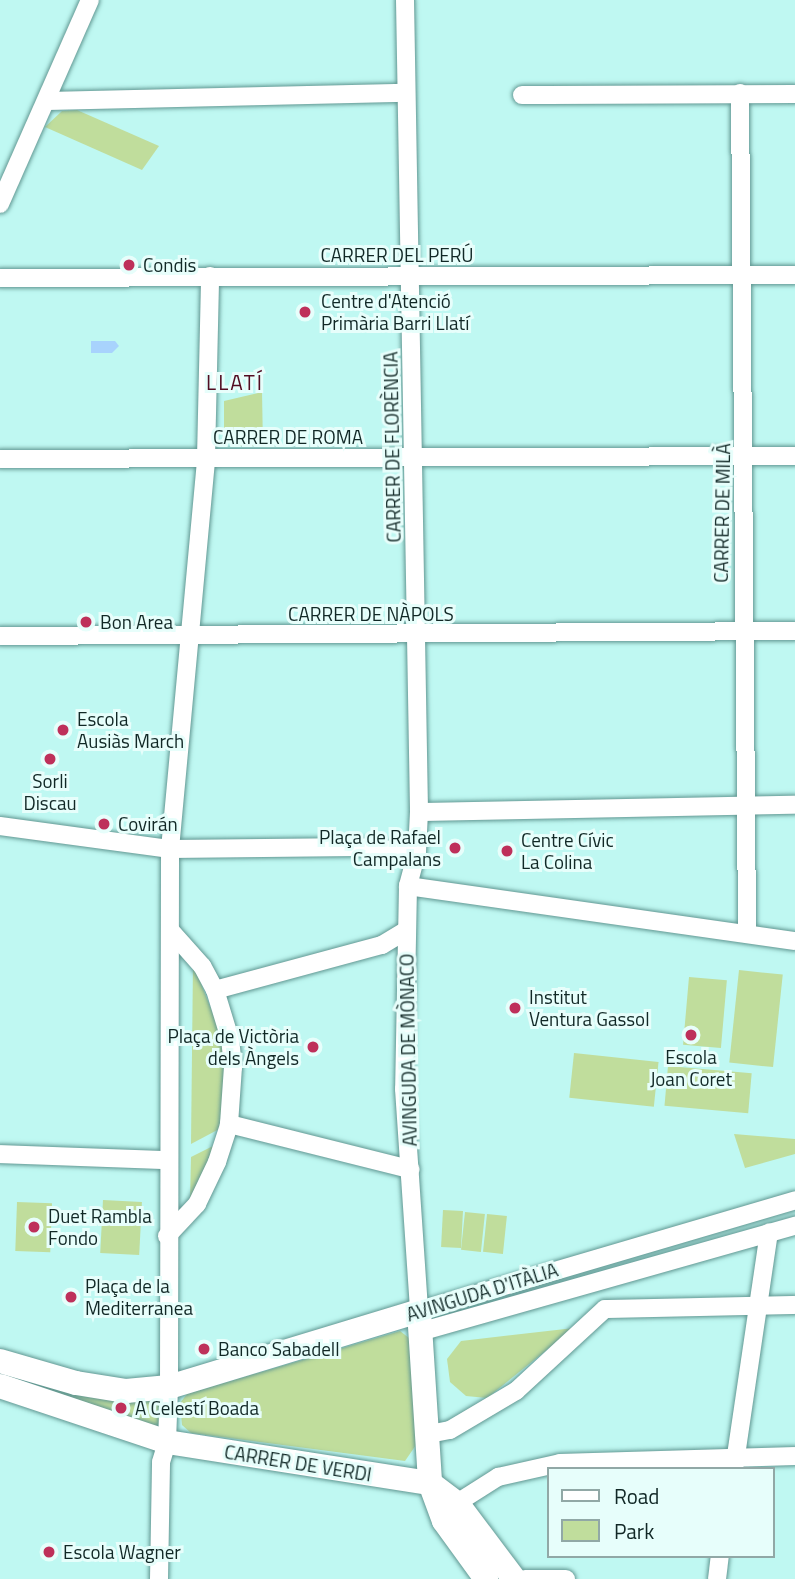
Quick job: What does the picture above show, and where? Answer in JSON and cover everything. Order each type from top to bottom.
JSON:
[{"type":"street","points":[[2,192],[47,100],[90,0]]},
{"type":"street","name":"CARRER DE FLORÈNCIA","points":[[405,0],[419,812],[417,852]]},
{"type":"street","points":[[47,100],[406,93]]},
{"type":"street","name":"CARRER DE MILÀ","points":[[740,93],[744,457],[742,632],[747,933]]},
{"type":"street","points":[[522,95],[795,94]]},
{"type":"street","name":"CARRER DEL PERÚ","points":[[0,278],[795,275]]},
{"type":"street","points":[[159,1579],[161,1462],[167,1442],[169,1387],[167,1160],[170,849],[192,636],[205,458],[210,276]]},
{"type":"street","name":"CARRER DE ROMA","points":[[0,459],[795,456]]},
{"type":"street","name":"CARRER DE NÀPOLS","points":[[0,636],[795,631]]},
{"type":"street","points":[[419,812],[795,805]]},
{"type":"street","points":[[0,826],[170,849],[350,847],[417,852]]},
{"type":"street","name":"AVINGUDA DE MÒNACO","points":[[417,852],[408,886],[404,1089],[429,1434],[430,1483],[444,1521],[486,1579]]},
{"type":"street","points":[[408,886],[795,941]]},
{"type":"street","points":[[167,1236],[197,1204],[208,1185],[229,1124],[230,1039],[215,990],[202,966],[170,930]]},
{"type":"street","name":"AVINGUDA DE MÒNACO","points":[[215,990],[382,946],[407,930]]},
{"type":"street","name":"AVINGUDA DE MÒNACO","points":[[229,1124],[410,1169]]},
{"type":"street","points":[[0,1154],[167,1160]]},
{"type":"street","name":"AVINGUDA D'ITÀLIA","points":[[421,1321],[795,1200]]},
{"type":"street","name":"AVINGUDA D'ITÀLIA","points":[[0,1360],[76,1383],[127,1391],[169,1387],[795,1226]]},
{"type":"street","points":[[735,1463],[769,1233]]},
{"type":"street","points":[[429,1434],[450,1430],[516,1391],[605,1309],[795,1305]]},
{"type":"street","name":"CARRER DE VERDI","points":[[0,1385],[167,1442],[430,1483]]},
{"type":"street","points":[[457,1503],[498,1477],[560,1463],[735,1463],[795,1456]]},
{"type":"street","points":[[430,1483],[457,1503],[514,1579]]},
{"type":"street","name":"AVINGUDA DE MÒNACO","points":[[464,1547],[480,1554],[500,1579]]},
{"type":"street","points":[[717,1579],[720,1558]]},
{"type":"street","points":[[525,1579],[566,1579]]},
{"type":"green space","points":[[77,110],[159,146],[142,170],[45,127],[62,111]]},
{"type":"green space","points":[[262,392],[263,446],[232,446],[224,437],[224,401]]},
{"type":"green space","points":[[193,963],[225,1045],[223,1127],[191,1144]]},
{"type":"green space","points":[[739,970],[783,975],[773,1067],[729,1062]]},
{"type":"green space","points":[[689,977],[727,980],[721,1048],[683,1045]]},
{"type":"green space","points":[[574,1053],[659,1062],[654,1107],[569,1098]]},
{"type":"green space","points":[[668,1066],[752,1073],[748,1113],[665,1106]]},
{"type":"green space","points":[[734,1134],[795,1139],[795,1154],[745,1168]]},
{"type":"green space","points":[[217,1144],[190,1202],[191,1157]]},
{"type":"green space","points":[[103,1200],[142,1202],[139,1255],[100,1253]]},
{"type":"green space","name":"Duet Rambla Fondo","points":[[17,1202],[52,1203],[50,1252],[15,1251]]},
{"type":"green space","points":[[443,1210],[463,1211],[461,1248],[441,1247]]},
{"type":"green space","points":[[465,1212],[485,1214],[481,1252],[461,1250]]},
{"type":"green space","points":[[487,1214],[507,1216],[503,1254],[483,1252]]},
{"type":"green space","points":[[574,1328],[487,1398],[466,1396],[450,1382],[447,1359],[461,1341]]},
{"type":"green space","points":[[400,1331],[409,1338],[416,1445],[405,1461],[191,1433],[182,1425],[180,1403],[187,1394]]},
{"type":"green space","points":[[0,1370],[163,1397],[164,1421],[155,1427],[0,1376]]},
{"type":"water","points":[[91,341],[115,341],[119,346],[112,353],[91,353]]},
{"type":"place","name":"Condis","points":[[129,265]]},
{"type":"place","name":"Centre d'Atenció Primària Barri Llatí","points":[[305,312]]},
{"type":"place","name":"Bon Area","points":[[86,622]]},
{"type":"place","name":"Escola Ausiàs March","points":[[63,730]]},
{"type":"place","name":"Sorli Discau","points":[[50,759]]},
{"type":"place","name":"Covirán","points":[[104,824]]},
{"type":"place","name":"Plaça de Rafael Campalans","points":[[455,848]]},
{"type":"place","name":"Centre Cívic La Colina","points":[[507,851]]},
{"type":"place","name":"Institut Ventura Gassol","points":[[515,1008]]},
{"type":"place","name":"Escola Joan Coret","points":[[691,1035]]},
{"type":"place","name":"Plaça de Victòria dels Àngels","points":[[313,1047]]},
{"type":"place","name":"Duet Rambla Fondo","points":[[34,1227]]},
{"type":"place","name":"Plaça de la Mediterranea","points":[[71,1297]]},
{"type":"place","name":"Banco Sabadell","points":[[204,1349]]},
{"type":"place","name":"A Celestí Boada","points":[[121,1408]]},
{"type":"place","name":"Escola Wagner","points":[[49,1552]]},
{"type":"district","name":"LLATÍ","points":[[235,382]]}]
